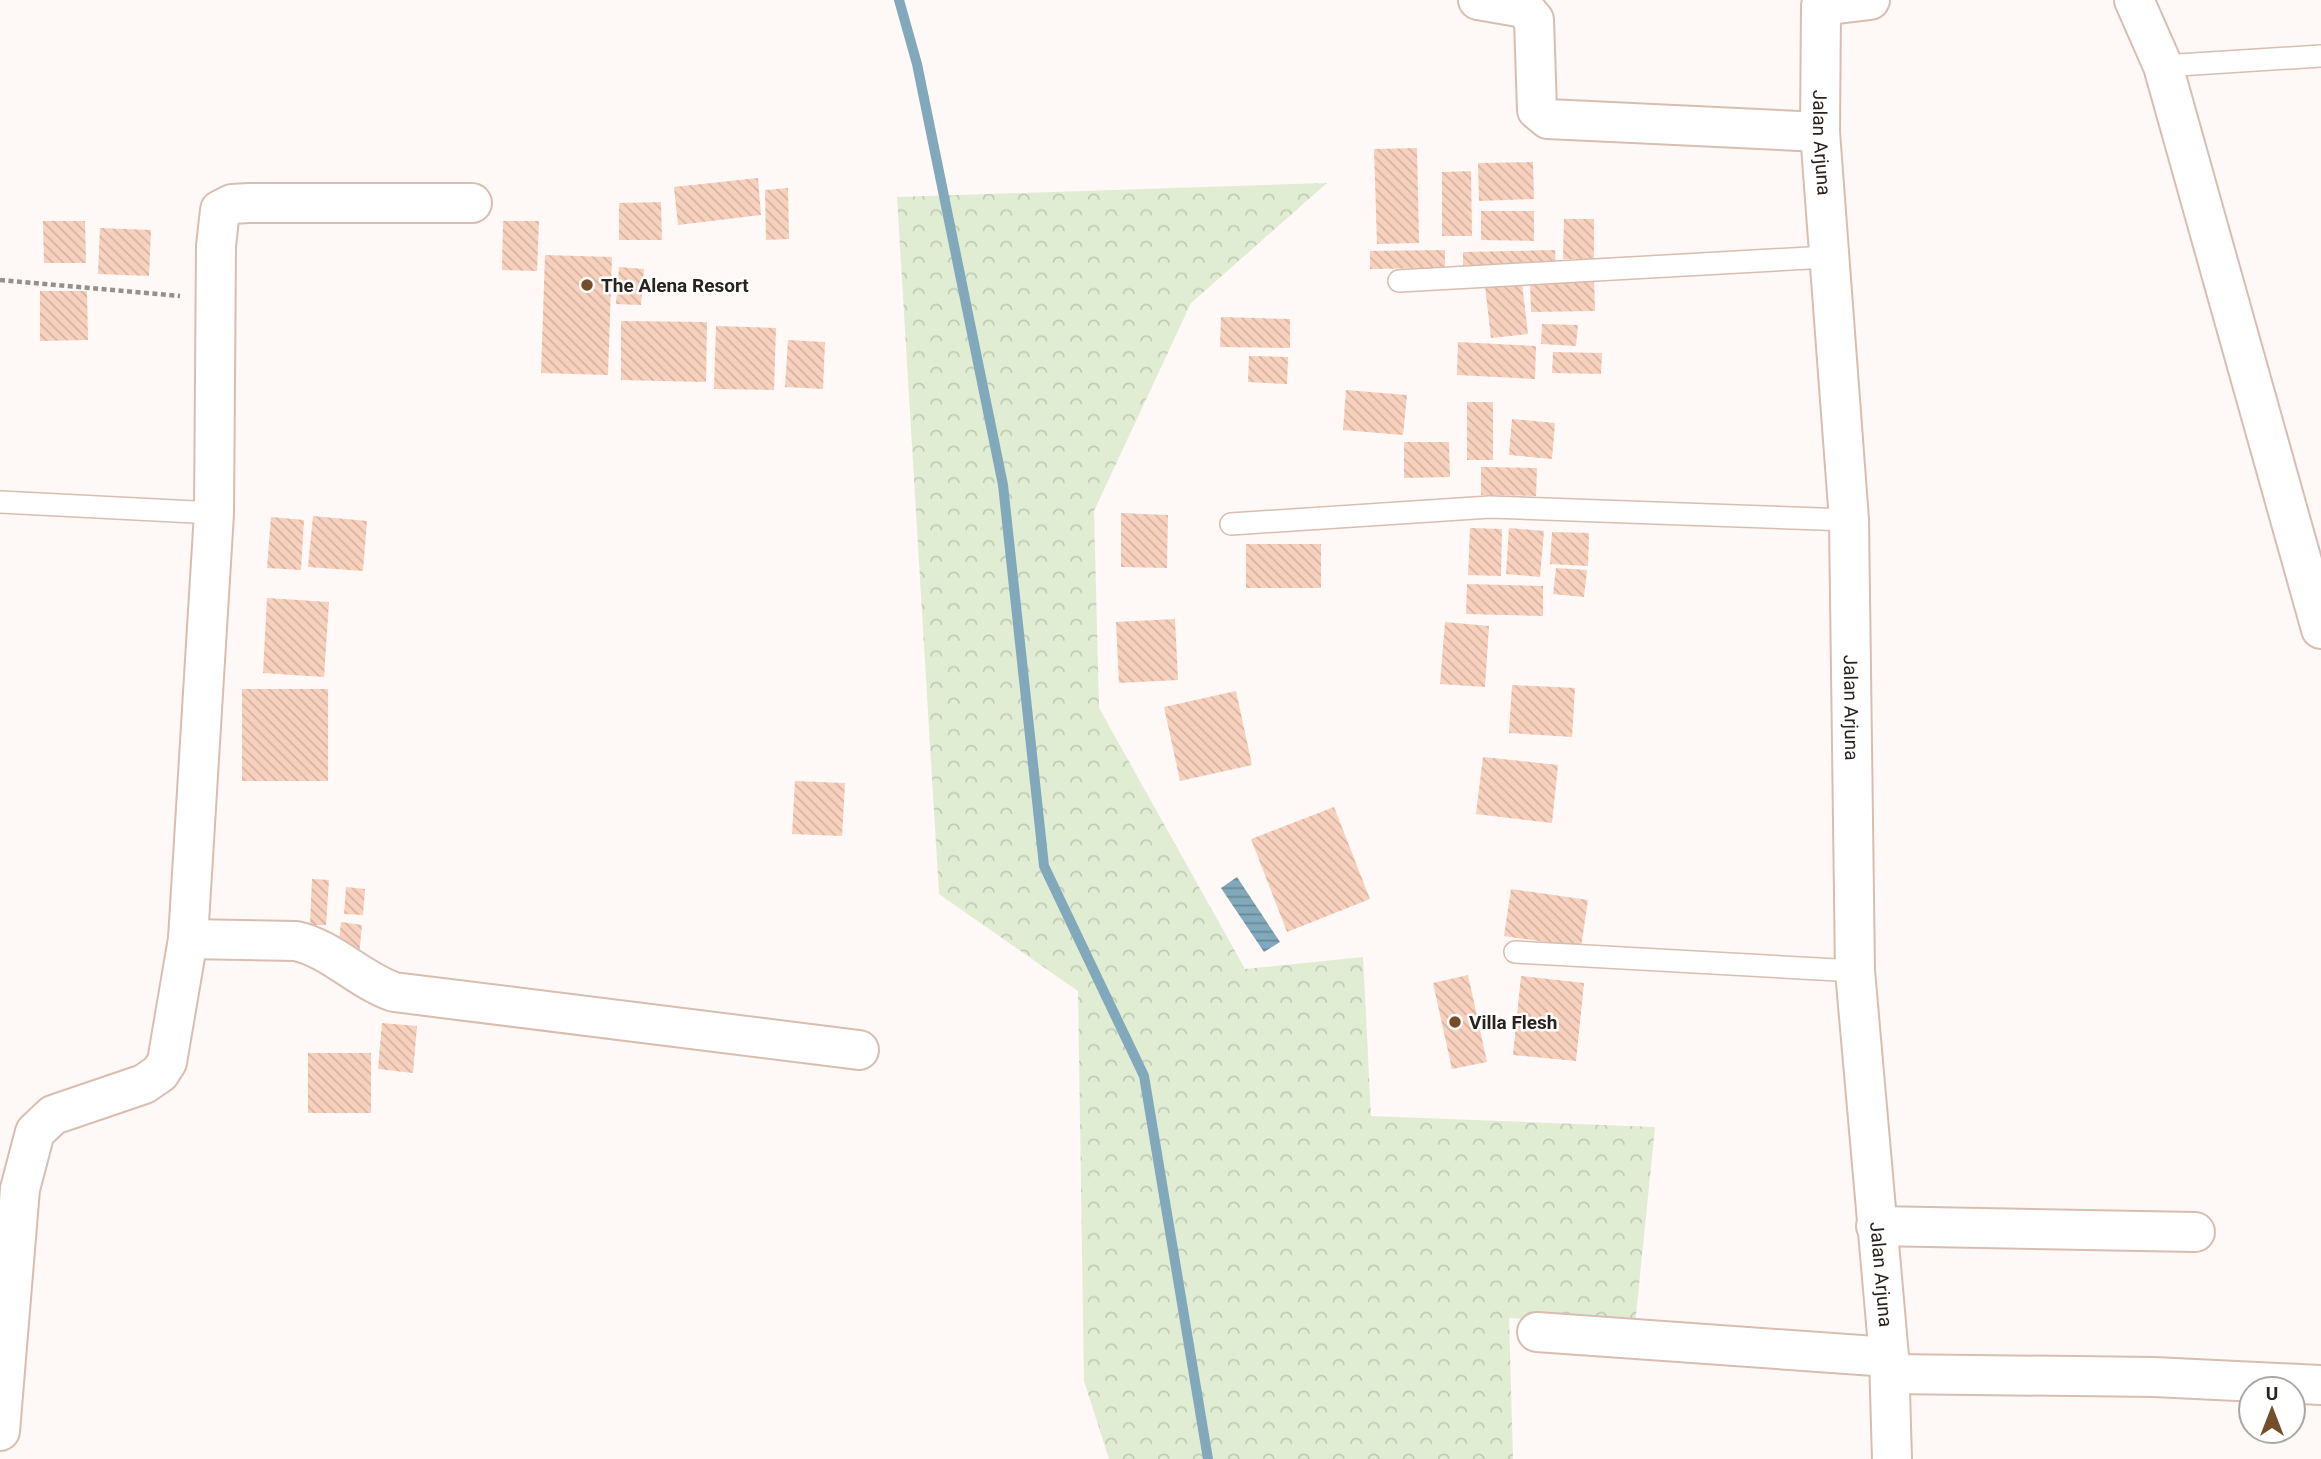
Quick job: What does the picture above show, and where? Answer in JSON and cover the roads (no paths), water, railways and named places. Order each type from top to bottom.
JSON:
[{"type":"street","points":[[1478,0],[1524,8],[1534,20],[1537,110],[1548,119],[1820,132]]},
{"type":"street","name":"Jalan Arjuna","points":[[1870,0],[1821,3],[1820,132],[1827,257],[1849,520],[1855,971],[1889,1365],[1892,1459]]},
{"type":"street","points":[[2133,0],[2163,66],[2321,629]]},
{"type":"street","points":[[0,1431],[20,1189],[35,1132],[53,1115],[144,1084],[160,1073],[167,1062],[188,939],[214,513],[215,299],[220,210],[232,204],[472,203]]},
{"type":"street","points":[[188,939],[296,941],[312,945],[380,987],[394,992],[859,1049]]},
{"type":"street","points":[[1875,1226],[2194,1232]]},
{"type":"street","points":[[1537,1332],[1889,1365],[2321,1385]]},
{"type":"lane","points":[[2163,66],[2321,56]]},
{"type":"lane","points":[[1399,281],[1827,257]]},
{"type":"lane","points":[[0,502],[214,513]]},
{"type":"lane","points":[[1231,524],[1490,507],[1849,520]]},
{"type":"lane","points":[[1515,952],[1855,971]]},
{"type":"water","points":[[1237,877],[1280,942],[1264,952],[1221,888]]},
{"type":"waterway","points":[[899,0],[917,64],[1003,485],[1044,866],[1144,1076],[1208,1459]]},
{"type":"place","name":"The Alena Resort","points":[[587,285]]},
{"type":"place","name":"Villa Flesh","points":[[1455,1022]]}]
